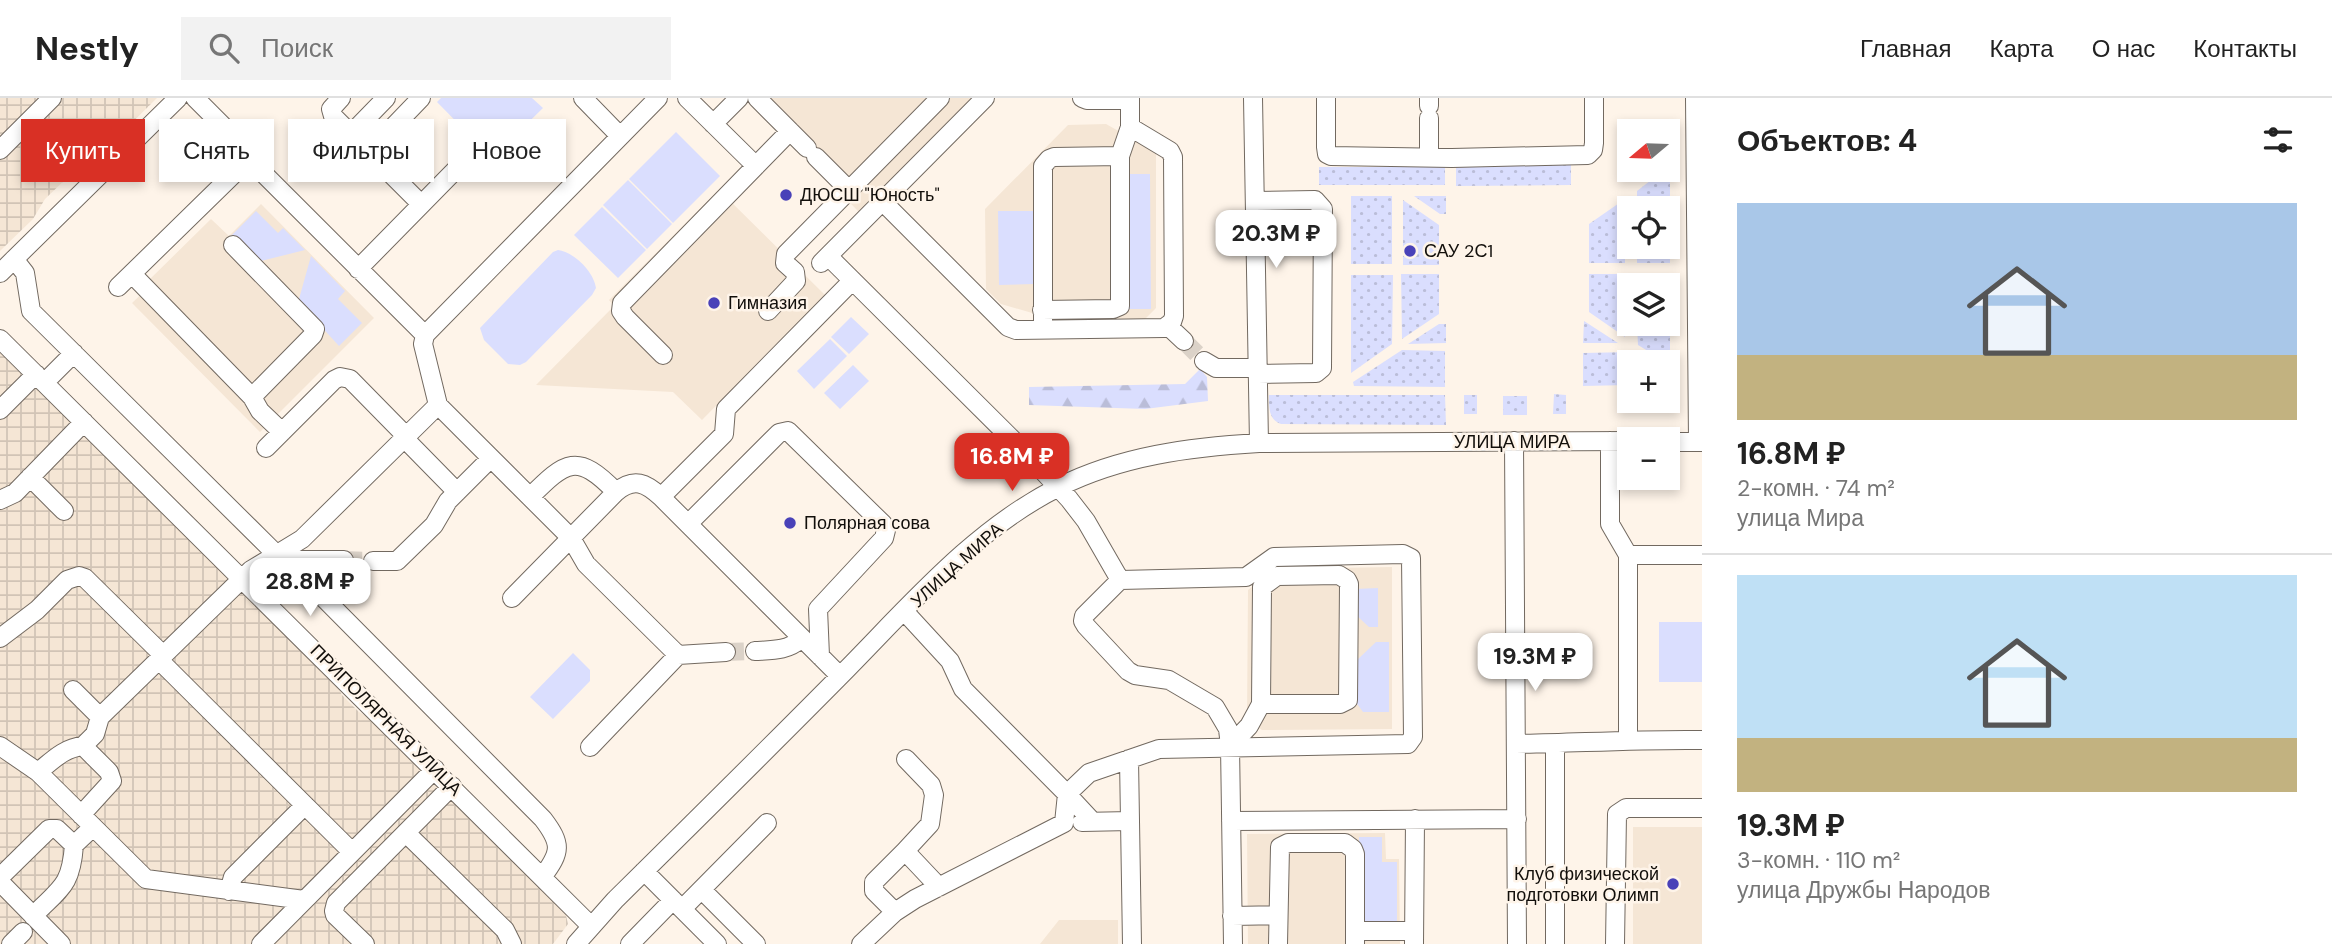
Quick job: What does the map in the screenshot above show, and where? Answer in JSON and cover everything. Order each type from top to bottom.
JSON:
[{"type":"street","points":[[0,150],[52,98]]},
{"type":"street","points":[[0,273],[178,98]]},
{"type":"street","points":[[195,98],[216,119]]},
{"type":"street","points":[[337,119],[331,113],[333,105],[341,98]]},
{"type":"street","points":[[366,119],[386,98]]},
{"type":"street","points":[[401,119],[421,98]]},
{"type":"street","points":[[583,98],[620,136]]},
{"type":"street","points":[[658,98],[425,335],[423,344],[438,405],[571,538],[586,564],[678,655]]},
{"type":"street","points":[[687,98],[756,166]]},
{"type":"street","points":[[713,124],[739,98]]},
{"type":"street","points":[[757,98],[849,190]]},
{"type":"street","points":[[768,311],[796,281],[796,275],[785,260],[786,254],[940,98]]},
{"type":"street","points":[[824,260],[985,98]]},
{"type":"street","points":[[1042,310],[1113,309],[1120,306],[1120,156],[1130,127],[1130,99],[1082,98]]},
{"type":"street","points":[[1254,98],[1259,443]]},
{"type":"street","points":[[1326,98],[1327,154],[1429,158],[1588,155],[1594,144],[1594,98]]},
{"type":"street","points":[[1680,442],[1700,442],[1695,98]]},
{"type":"street","points":[[1429,108],[1429,158]]},
{"type":"street","points":[[883,201],[1008,327],[1016,330],[1160,329],[1168,326],[1174,316],[1173,157],[1170,151],[1130,127]]},
{"type":"street","points":[[909,130],[931,152]]},
{"type":"street","points":[[663,355],[625,317],[621,311],[622,303],[790,131]]},
{"type":"street","points":[[1042,330],[1043,166],[1054,157],[1120,156]]},
{"type":"street","points":[[358,269],[448,177]]},
{"type":"street","points":[[118,287],[226,182]]},
{"type":"street","points":[[272,182],[425,335]]},
{"type":"street","points":[[399,182],[421,204]]},
{"type":"street","points":[[1204,361],[1216,368],[1258,371],[1316,373],[1322,368],[1323,209],[1315,201],[1255,201]]},
{"type":"street","points":[[799,241],[824,260],[1058,487],[1086,521],[1120,580]]},
{"type":"street","points":[[233,245],[315,329],[313,335],[253,397]]},
{"type":"street","points":[[14,259],[24,273],[32,311],[543,819],[558,846],[554,861],[543,876]]},
{"type":"street","points":[[132,274],[253,397],[260,411],[282,432]]},
{"type":"street","points":[[661,497],[724,434],[726,409],[849,284]]},
{"type":"street","points":[[1168,326],[1184,341]]},
{"type":"street","name":"ПРИПОЛЯРНАЯ УЛИЦА","points":[[3,347],[40,379],[242,577],[591,926]]},
{"type":"street","points":[[0,410],[74,353]]},
{"type":"street","points":[[266,448],[334,380],[345,377],[350,379],[457,492]]},
{"type":"street","points":[[282,557],[438,405]]},
{"type":"street","points":[[0,500],[15,493],[84,422]]},
{"type":"street","points":[[688,524],[784,431],[792,433],[886,530],[884,538],[818,609],[820,656]]},
{"type":"street","points":[[1610,441],[1610,524],[1628,555],[1628,739]]},
{"type":"street","name":"УЛИЦА МИРА","points":[[576,944],[644,871],[904,611],[990,533],[1058,487],[1088,474],[1142,457],[1200,447],[1259,443],[1617,441]]},
{"type":"street","points":[[1514,442],[1517,944]]},
{"type":"street","points":[[373,561],[397,561],[434,525],[448,501],[491,458]]},
{"type":"street","points":[[530,497],[554,473],[564,467],[573,466],[590,468],[616,492]]},
{"type":"street","points":[[30,477],[64,511]]},
{"type":"street","points":[[512,598],[616,492],[631,482],[640,482],[648,485],[661,497],[840,676]]},
{"type":"street","points":[[1064,823],[1067,794],[1087,775],[1159,749],[1230,746],[1404,745],[1412,741],[1411,558],[1403,554],[1274,557],[1246,577],[1120,580],[1084,616],[1086,626],[1128,671],[1141,677],[1169,680],[1215,707],[1225,720],[1230,746],[1233,944]]},
{"type":"street","points":[[1628,555],[1702,555]]},
{"type":"street","points":[[38,772],[61,753],[83,746],[94,734],[100,717],[257,565],[282,557],[344,560]]},
{"type":"street","points":[[0,638],[37,610],[67,580],[79,576],[85,579],[352,852]]},
{"type":"street","points":[[1230,746],[1249,726],[1261,704],[1262,587],[1276,576],[1343,576],[1349,584],[1348,700],[1340,704],[1261,704]]},
{"type":"street","points":[[904,611],[950,661],[963,690],[1093,822]]},
{"type":"street","points":[[755,651],[781,650],[801,639]]},
{"type":"street","points":[[590,747],[678,655],[726,652]]},
{"type":"street","points":[[73,690],[100,717]]},
{"type":"street","points":[[1516,744],[1587,744],[1628,739],[1702,740]]},
{"type":"street","points":[[1555,744],[1555,944]]},
{"type":"street","points":[[0,746],[38,772],[146,879],[304,900]]},
{"type":"street","points":[[33,916],[70,876],[74,845],[112,781],[109,772],[83,746]]},
{"type":"street","points":[[895,912],[874,891],[874,882],[930,824],[934,795],[931,785],[906,759]]},
{"type":"street","points":[[1129,759],[1132,944]]},
{"type":"street","points":[[261,944],[435,769]]},
{"type":"street","points":[[365,944],[335,915],[334,908],[452,786]]},
{"type":"street","points":[[229,891],[230,881],[236,873],[305,805]]},
{"type":"street","points":[[1615,944],[1617,814],[1626,808],[1702,808]]},
{"type":"street","points":[[1231,821],[1517,819]]},
{"type":"street","points":[[1278,944],[1280,847],[1288,843],[1345,843],[1353,849],[1355,937],[1414,937],[1415,820]]},
{"type":"street","points":[[861,944],[895,912],[1064,823],[1130,821]]},
{"type":"street","points":[[630,944],[678,905],[702,890],[768,823]]},
{"type":"street","points":[[61,944],[0,880],[49,829],[57,829],[74,845]]},
{"type":"street","points":[[406,833],[505,940]]},
{"type":"street","points":[[905,851],[939,887]]},
{"type":"street","points":[[644,871],[717,944]]},
{"type":"street","points":[[702,890],[756,944]]},
{"type":"street","points":[[1232,915],[1278,915]]},
{"type":"shaded area","points":[[0,98],[157,98],[136,119],[21,119],[21,182],[63,182],[45,199],[33,219],[0,251]]},
{"type":"shaded area","points":[[746,98],[973,98],[859,212]]},
{"type":"shaded area","points":[[1106,124],[1156,152],[1156,308],[1145,319],[1056,320],[1001,304],[986,289],[985,209],[1068,125]]},
{"type":"shaded area","name":"Гимназия","points":[[719,190],[825,295],[702,420],[673,392],[536,385],[614,306],[609,300]]},
{"type":"shaded area","points":[[261,204],[374,318],[260,432],[132,303],[151,285],[148,281],[211,219],[229,236]]},
{"type":"shaded area","points":[[0,350],[335,681],[342,695],[359,712],[374,720],[565,911],[568,924],[553,944],[0,944]]},
{"type":"shaded area","points":[[1392,567],[1392,729],[1262,730],[1247,719],[1248,590],[1274,569]]},
{"type":"shaded area","points":[[1633,827],[1702,827],[1702,944],[1633,944]]},
{"type":"shaded area","points":[[1385,833],[1386,859],[1399,859],[1400,944],[1248,944],[1247,834]]},
{"type":"shaded area","points":[[1059,920],[1118,920],[1118,944],[1040,944]]},
{"type":"green space","points":[[441,98],[532,98],[543,108],[532,119],[454,119],[437,102]]},
{"type":"green space","points":[[676,132],[720,176],[673,223],[629,179]]},
{"type":"green space","points":[[1456,162],[1571,162],[1571,185],[1456,186]]},
{"type":"green space","points":[[1319,167],[1445,167],[1445,185],[1319,185]]},
{"type":"green space","points":[[1124,174],[1150,174],[1151,309],[1125,309]]},
{"type":"green space","points":[[628,180],[672,224],[647,249],[603,205]]},
{"type":"green space","points":[[1649,182],[1670,182],[1670,196],[1637,196],[1637,191]]},
{"type":"green space","points":[[1351,196],[1392,196],[1392,264],[1351,264]]},
{"type":"green space","points":[[1414,196],[1446,196],[1446,214],[1440,214]]},
{"type":"green space","points":[[1403,200],[1439,225],[1439,265],[1403,265]]},
{"type":"green space","points":[[1617,205],[1617,259],[1625,259],[1625,263],[1589,263],[1589,224]]},
{"type":"green space","points":[[602,207],[646,250],[618,278],[574,235]]},
{"type":"green space","points":[[256,211],[278,233],[283,228],[305,250],[261,261],[251,252],[248,254],[231,236]]},
{"type":"green space","points":[[998,211],[1034,211],[1034,284],[999,285]]},
{"type":"green space","points":[[558,250],[582,264],[596,288],[526,362],[520,365],[508,364],[484,340],[480,328],[553,252]]},
{"type":"green space","points":[[311,256],[345,291],[338,299],[362,323],[339,346],[299,299]]},
{"type":"green space","points":[[1637,259],[1670,259],[1670,263],[1637,263]]},
{"type":"green space","points":[[1401,274],[1439,274],[1439,314],[1402,339]]},
{"type":"green space","points":[[1589,274],[1617,274],[1617,331],[1589,312]]},
{"type":"green space","points":[[1351,275],[1393,275],[1392,344],[1351,373]]},
{"type":"green space","points":[[851,317],[869,334],[849,354],[831,337]]},
{"type":"green space","points":[[1584,321],[1618,343],[1583,343]]},
{"type":"green space","points":[[1439,324],[1446,324],[1446,343],[1408,344]]},
{"type":"green space","points":[[1638,336],[1670,336],[1670,350],[1646,350],[1638,345]]},
{"type":"green space","points":[[830,339],[847,356],[814,389],[797,371]]},
{"type":"green space","points":[[1402,350],[1445,351],[1445,387],[1354,386],[1353,382]]},
{"type":"green space","points":[[1617,352],[1617,385],[1583,386],[1583,353]]},
{"type":"green space","points":[[853,365],[869,381],[840,409],[824,393]]},
{"type":"green space","points":[[1200,369],[1207,377],[1208,401],[1145,409],[1029,405],[1029,387],[1185,384]]},
{"type":"green space","points":[[1554,394],[1566,395],[1566,414],[1553,414]]},
{"type":"green space","points":[[1269,395],[1445,395],[1446,425],[1281,424],[1271,416]]},
{"type":"green space","points":[[1464,395],[1477,395],[1477,414],[1464,414]]},
{"type":"green space","points":[[1503,396],[1527,396],[1527,415],[1503,415]]},
{"type":"green space","points":[[1378,588],[1378,627],[1369,627],[1355,614],[1355,589]]},
{"type":"green space","points":[[1659,622],[1702,622],[1702,682],[1659,682]]},
{"type":"green space","points":[[1376,642],[1389,642],[1389,712],[1363,712],[1355,701],[1355,662]]},
{"type":"green space","points":[[573,653],[590,670],[590,681],[553,719],[530,697]]},
{"type":"green space","points":[[1359,837],[1382,837],[1382,862],[1397,862],[1397,924],[1359,924]]},
{"type":"tunnel","points":[[1184,341],[1204,361]]},
{"type":"tunnel","points":[[344,560],[373,561]]},
{"type":"tunnel","points":[[726,652],[755,651]]},
{"type":"place","name":"ДЮСШ \"Юность\"","points":[[786,195]]},
{"type":"place","name":"САУ 2С1","points":[[1410,251]]},
{"type":"place","name":"Гимназия","points":[[714,303]]},
{"type":"place","name":"Полярная сова","points":[[790,523]]},
{"type":"place","name":"Клуб физической подготовки Олимп","points":[[1673,884]]}]
